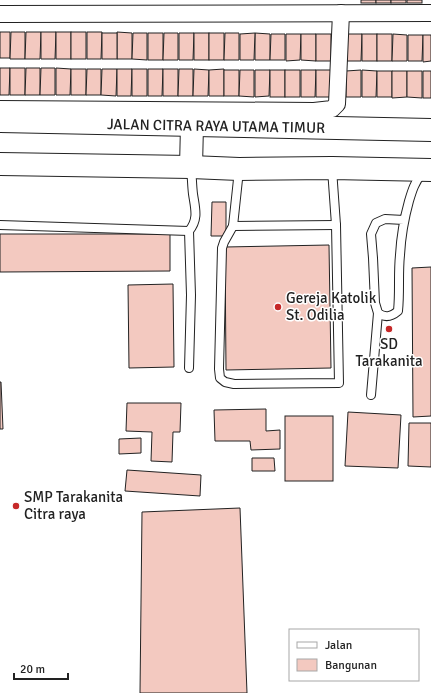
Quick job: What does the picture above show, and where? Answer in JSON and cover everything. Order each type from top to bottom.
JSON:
[{"type":"main road","name":"JALAN CITRA RAYA UTAMA TIMUR","points":[[0,121],[431,130]]},
{"type":"main road","points":[[191,167],[192,125]]},
{"type":"main road","points":[[0,164],[239,169],[332,168],[428,170]]},
{"type":"street","points":[[0,109],[314,111],[332,109],[337,104],[341,13]]},
{"type":"street","points":[[0,14],[431,13]]},
{"type":"lane","points":[[189,368],[191,295],[189,231],[193,226],[196,212],[191,167]]},
{"type":"lane","points":[[239,169],[234,226],[222,248],[220,378],[225,382],[234,384],[339,383],[336,225],[332,168]]},
{"type":"lane","points":[[378,313],[383,316],[388,316],[393,315],[398,311],[399,256],[404,220],[417,179],[428,170]]},
{"type":"lane","points":[[371,395],[378,313],[375,304],[371,234],[376,223],[385,219],[404,220]]},
{"type":"lane","points":[[0,225],[189,231]]},
{"type":"lane","points":[[234,226],[336,225]]},
{"type":"building","points":[[361,0],[376,0],[376,3],[361,3]]},
{"type":"building","points":[[376,0],[391,0],[391,3],[376,3]]},
{"type":"building","points":[[391,0],[406,0],[406,3],[391,3]]},
{"type":"building","points":[[407,0],[422,0],[422,3],[407,3]]},
{"type":"building","points":[[0,32],[10,32],[10,58],[0,58]]},
{"type":"building","points":[[11,32],[25,32],[25,59],[10,59]]},
{"type":"building","points":[[26,32],[41,32],[40,59],[25,59]]},
{"type":"building","points":[[41,32],[56,32],[55,59],[41,59]]},
{"type":"building","points":[[56,32],[71,32],[71,59],[56,59]]},
{"type":"building","points":[[71,32],[86,32],[86,59],[71,59]]},
{"type":"building","points":[[87,32],[102,32],[101,59],[87,59]]},
{"type":"building","points":[[117,32],[132,33],[132,59],[117,59]]},
{"type":"building","points":[[102,33],[117,33],[117,59],[102,59]]},
{"type":"building","points":[[133,33],[147,33],[147,60],[132,59]]},
{"type":"building","points":[[148,33],[163,33],[163,60],[148,60]]},
{"type":"building","points":[[164,33],[178,33],[178,60],[163,60]]},
{"type":"building","points":[[179,33],[194,33],[193,60],[179,60]]},
{"type":"building","points":[[194,33],[209,33],[209,60],[194,60]]},
{"type":"building","points":[[209,33],[224,33],[224,60],[209,60]]},
{"type":"building","points":[[225,33],[239,33],[239,60],[224,60]]},
{"type":"building","points":[[255,33],[270,34],[270,60],[255,60]]},
{"type":"building","points":[[255,33],[254,60],[240,60],[240,34]]},
{"type":"building","points":[[271,34],[285,34],[285,60],[270,60]]},
{"type":"building","points":[[286,34],[301,34],[300,60],[286,61]]},
{"type":"building","points":[[301,34],[316,34],[316,61],[301,60]]},
{"type":"building","points":[[316,34],[331,34],[331,61],[316,61]]},
{"type":"building","points":[[347,34],[362,34],[361,61],[347,61]]},
{"type":"building","points":[[362,34],[377,34],[377,61],[362,61]]},
{"type":"building","points":[[377,34],[392,34],[392,61],[377,61]]},
{"type":"building","points":[[393,34],[407,35],[407,61],[392,61]]},
{"type":"building","points":[[408,35],[423,35],[422,61],[408,61]]},
{"type":"building","points":[[423,35],[431,35],[431,61],[423,62]]},
{"type":"building","points":[[0,68],[10,68],[9,95],[0,95]]},
{"type":"building","points":[[10,68],[25,68],[25,95],[10,95]]},
{"type":"building","points":[[26,68],[40,68],[40,95],[25,95]]},
{"type":"building","points":[[41,68],[55,68],[55,95],[40,95]]},
{"type":"building","points":[[56,68],[71,69],[70,95],[56,95]]},
{"type":"building","points":[[71,69],[86,69],[86,95],[71,95]]},
{"type":"building","points":[[87,69],[101,69],[101,95],[86,95]]},
{"type":"building","points":[[102,69],[117,69],[116,96],[101,95]]},
{"type":"building","points":[[117,69],[132,69],[131,96],[117,96]]},
{"type":"building","points":[[132,69],[147,69],[147,96],[132,96]]},
{"type":"building","points":[[148,69],[163,69],[162,96],[148,96]]},
{"type":"building","points":[[163,69],[178,69],[178,96],[163,96]]},
{"type":"building","points":[[179,69],[193,69],[193,96],[178,96]]},
{"type":"building","points":[[194,69],[209,70],[208,96],[193,96]]},
{"type":"building","points":[[224,69],[224,96],[209,96],[209,70]]},
{"type":"building","points":[[224,70],[239,70],[239,96],[224,96]]},
{"type":"building","points":[[240,70],[254,70],[254,97],[239,96]]},
{"type":"building","points":[[255,70],[270,70],[269,96],[255,97]]},
{"type":"building","points":[[270,70],[285,70],[285,97],[270,97]]},
{"type":"building","points":[[285,70],[300,70],[300,97],[285,97]]},
{"type":"building","points":[[301,70],[316,70],[315,97],[301,97]]},
{"type":"building","points":[[316,70],[331,70],[331,97],[316,97]]},
{"type":"building","points":[[361,70],[361,97],[346,97],[346,71]]},
{"type":"building","points":[[362,70],[377,71],[376,97],[362,97]]},
{"type":"building","points":[[377,71],[392,71],[392,97],[377,97]]},
{"type":"building","points":[[392,71],[407,71],[407,97],[392,98]]},
{"type":"building","points":[[407,71],[422,71],[422,98],[407,97]]},
{"type":"building","points":[[423,71],[431,71],[431,98],[423,98]]},
{"type":"building","points":[[212,202],[226,202],[226,236],[211,236]]},
{"type":"building","points":[[0,234],[170,234],[170,271],[0,272]]},
{"type":"building","name":"Gereja Katolik St. Odilia","points":[[329,245],[331,368],[226,370],[225,247]]},
{"type":"building","points":[[431,267],[431,416],[413,417],[412,268]]},
{"type":"building","points":[[173,284],[174,367],[129,368],[128,285]]},
{"type":"building","points":[[1,382],[3,429],[0,429]]},
{"type":"building","points":[[127,403],[181,403],[180,432],[173,432],[172,462],[151,461],[152,432],[126,431]]},
{"type":"building","points":[[266,409],[266,431],[280,430],[280,449],[251,450],[250,441],[215,441],[214,410]]},
{"type":"building","points":[[348,412],[401,415],[398,468],[345,466]]},
{"type":"building","points":[[285,416],[333,416],[333,481],[285,481]]},
{"type":"building","points":[[409,423],[431,423],[431,467],[408,466]]},
{"type":"building","points":[[141,438],[141,453],[119,454],[119,439]]},
{"type":"building","points":[[252,458],[274,458],[275,471],[252,471]]},
{"type":"building","points":[[127,470],[201,475],[200,496],[125,491]]},
{"type":"building","points":[[240,508],[247,693],[140,693],[142,512]]},
{"type":"place","name":"Gereja Katolik St. Odilia","points":[[278,307]]},
{"type":"place","name":"SD Tarakanita","points":[[389,329]]},
{"type":"place","name":"SMP Tarakanita Citra raya","points":[[16,506]]}]
